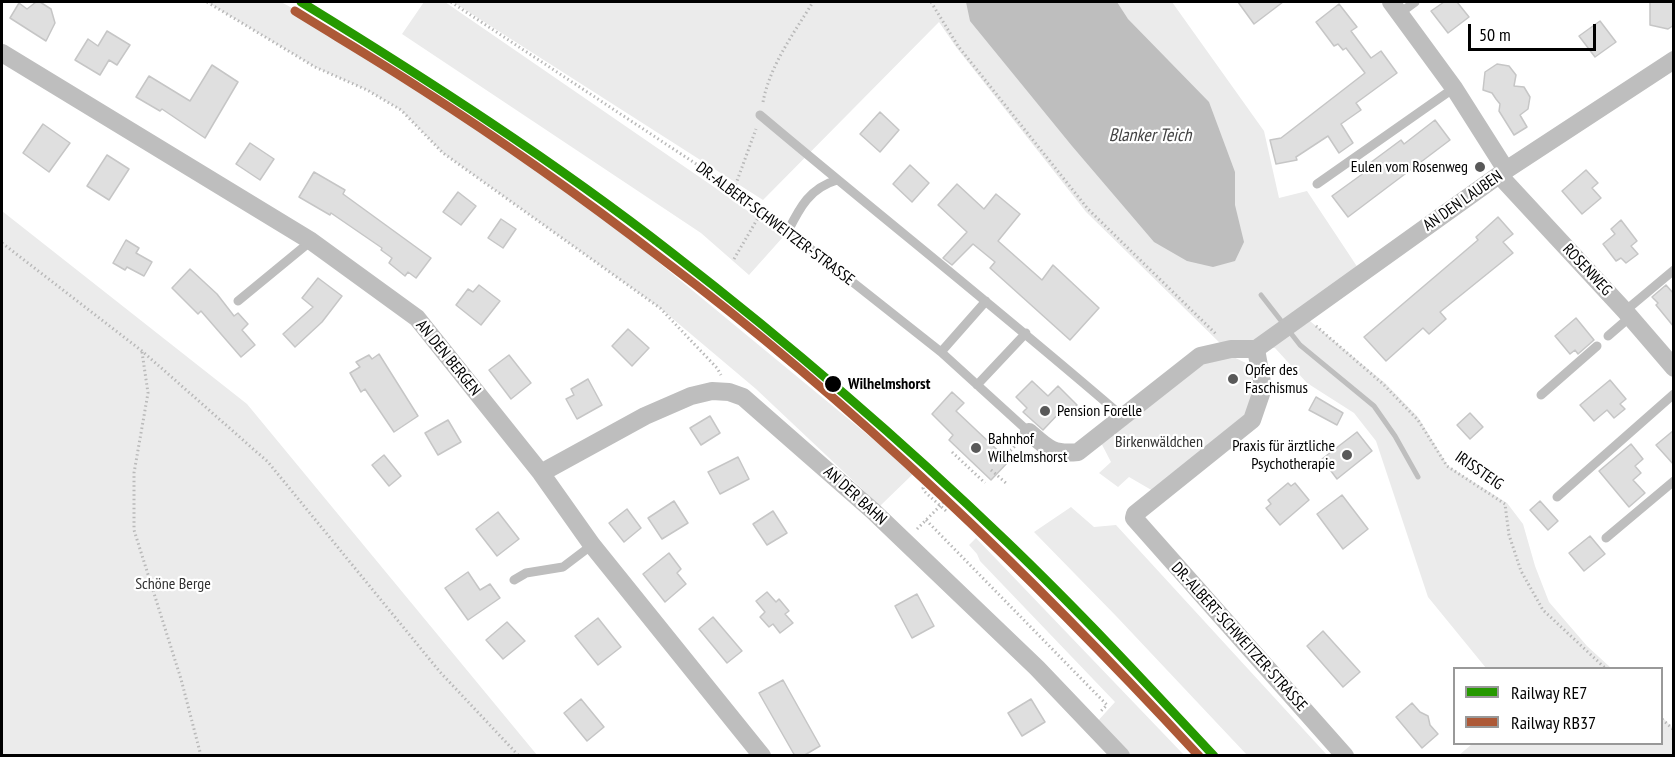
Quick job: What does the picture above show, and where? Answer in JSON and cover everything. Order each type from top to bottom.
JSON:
[{"type":"street","name":"ROSENWEG","points":[[1395,7],[1454,88],[1502,172],[1674,368]]},
{"type":"street","name":"AN DEN BERGEN","points":[[2,53],[311,241],[417,318],[541,473],[592,545],[762,756]]},
{"type":"street","name":"AN DEN LAUBEN","points":[[1263,345],[1502,172],[1674,60]]},
{"type":"street","points":[[1122,417],[1200,356],[1263,345]]},
{"type":"street","name":"DR.-ALBERT-SCHWEITZER-STRASSE","points":[[1263,345],[1263,388],[1252,420],[1139,511],[1134,518],[1345,756]]},
{"type":"street","name":"AN DER BAHN","points":[[541,473],[645,416],[691,396],[712,391],[729,392],[743,397],[873,511],[1037,668],[1120,756]]},
{"type":"street","name":"DR.-ALBERT-SCHWEITZER-STRASSE","points":[[1029,432],[1050,450],[1063,453],[1078,452],[1122,417]]},
{"type":"lane","points":[[1395,7],[1415,2]]},
{"type":"lane","points":[[1317,184],[1454,88]]},
{"type":"lane","points":[[760,115],[1026,333],[1122,417]]},
{"type":"lane","points":[[788,231],[798,210],[821,185],[837,180]]},
{"type":"lane","name":"DR.-ALBERT-SCHWEITZER-STRASSE","points":[[788,231],[941,352],[1029,432]]},
{"type":"lane","points":[[238,301],[311,241]]},
{"type":"lane","points":[[1608,336],[1674,270]]},
{"type":"lane","points":[[941,352],[986,301]]},
{"type":"lane","points":[[977,385],[1026,333]]},
{"type":"lane","points":[[1541,395],[1597,346]]},
{"type":"lane","points":[[1557,497],[1674,394]]},
{"type":"lane","points":[[1606,538],[1674,482]]},
{"type":"lane","points":[[514,580],[526,573],[563,567],[592,545]]},
{"type":"path","points":[[207,2],[315,67],[367,90],[401,111],[443,153],[660,308],[717,368]]},
{"type":"path","name":"DR.-ALBERT-SCHWEITZER-STRASSE","points":[[451,2],[734,189],[788,231]]},
{"type":"path","points":[[734,189],[760,115],[766,87],[778,61],[813,2]]},
{"type":"path","points":[[931,2],[958,46],[1088,209],[1231,349]]},
{"type":"path","points":[[734,259],[762,210]]},
{"type":"path","points":[[2,243],[142,351],[268,462],[440,672],[519,756]]},
{"type":"path","name":"IRISSTEIG","points":[[1304,314],[1334,343],[1383,384],[1418,420],[1447,466],[1505,504],[1509,535],[1521,571],[1543,610],[1603,667]]},
{"type":"path","points":[[142,351],[148,393],[134,473],[134,530],[181,679],[201,756]]},
{"type":"path","points":[[952,452],[984,480]]},
{"type":"path","points":[[991,470],[1006,483]]},
{"type":"path","points":[[929,481],[924,491],[946,511]]},
{"type":"path","points":[[949,503],[946,500],[926,520],[1107,705],[1088,723]]},
{"type":"green space","points":[[207,2],[281,2],[346,37],[506,144],[641,248],[914,473],[880,506],[756,389],[660,308],[443,153],[401,110],[367,90],[315,67]]},
{"type":"green space","points":[[424,2],[445,2],[783,237],[749,275],[701,233],[402,34]]},
{"type":"green space","points":[[453,2],[1172,2],[1264,131],[1279,198],[1307,191],[1360,271],[1299,312],[1385,383],[1418,417],[1448,466],[1507,503],[1523,524],[1535,566],[1549,602],[1587,646],[1610,667],[1485,667],[1428,597],[1376,441],[1354,413],[1307,383],[1275,348],[1223,346],[1086,212],[956,47],[939,22],[763,200]]},
{"type":"green space","name":"Schöne Berge","points":[[2,211],[247,404],[537,755],[2,755]]},
{"type":"green space","name":"Birkenwäldchen","points":[[1227,354],[1246,363],[1255,378],[1252,420],[1160,495],[1129,477],[1118,487],[1099,473],[1111,462],[1098,437],[1201,361]]},
{"type":"green space","points":[[1071,507],[1094,527],[1116,525],[1327,755],[1247,755],[1034,532]]},
{"type":"green space","points":[[976,538],[1184,755],[1131,755],[1096,723],[1115,702],[980,561],[969,545]]},
{"type":"green space","points":[[1663,718],[1673,728],[1673,755],[1458,756],[1471,745],[1663,745]]},
{"type":"water","name":"Blanker Teich","points":[[966,2],[1117,2],[1128,19],[1209,102],[1235,172],[1235,205],[1244,242],[1235,261],[1213,267],[1187,261],[1154,242],[970,21]]},
{"type":"building","points":[[36,2],[51,9],[55,23],[46,41],[10,18],[19,3],[27,9]]},
{"type":"building","points":[[1238,2],[1283,2],[1254,24]]},
{"type":"building","points":[[1444,2],[1457,2],[1469,17],[1448,33],[1431,11]]},
{"type":"building","points":[[1650,2],[1674,2],[1674,25],[1668,29],[1650,25]]},
{"type":"building","points":[[1339,4],[1357,27],[1351,31],[1371,58],[1381,51],[1397,73],[1356,103],[1361,110],[1341,124],[1353,143],[1339,153],[1328,136],[1296,157],[1297,160],[1276,164],[1270,140],[1281,138],[1365,73],[1346,48],[1343,50],[1338,44],[1334,46],[1316,22]]},
{"type":"building","points":[[1600,21],[1616,42],[1595,57],[1579,36]]},
{"type":"building","points":[[107,31],[130,45],[117,65],[109,60],[100,75],[75,60],[88,39],[98,46]]},
{"type":"building","points":[[1497,64],[1509,66],[1516,75],[1514,86],[1524,87],[1530,97],[1528,109],[1520,115],[1527,127],[1514,135],[1499,111],[1500,104],[1492,93],[1483,90],[1485,72]]},
{"type":"building","points":[[212,65],[238,82],[205,138],[162,109],[160,111],[136,97],[149,76],[190,101]]},
{"type":"building","points":[[880,112],[899,130],[880,152],[860,134]]},
{"type":"building","points":[[1435,120],[1450,140],[1348,217],[1332,196],[1372,167],[1370,163],[1401,140],[1404,144]]},
{"type":"building","points":[[43,124],[70,143],[49,172],[23,153]]},
{"type":"building","points":[[250,143],[274,159],[260,180],[236,164]]},
{"type":"building","points":[[107,155],[129,169],[109,200],[87,186]]},
{"type":"building","points":[[910,165],[929,183],[912,202],[893,184]]},
{"type":"building","points":[[1586,170],[1598,183],[1592,188],[1601,198],[1582,214],[1562,191]]},
{"type":"building","points":[[314,172],[345,190],[343,194],[431,258],[416,278],[408,272],[405,276],[389,263],[392,258],[381,250],[382,248],[331,213],[330,215],[299,197]]},
{"type":"building","points":[[957,184],[984,209],[996,194],[1020,214],[998,241],[1042,280],[1053,265],[1099,308],[1070,340],[990,268],[995,262],[973,244],[952,265],[943,258],[967,232],[938,205]]},
{"type":"building","points":[[458,192],[476,206],[461,225],[443,212]]},
{"type":"building","points":[[1498,217],[1513,234],[1503,242],[1513,253],[1440,312],[1446,319],[1429,334],[1423,328],[1386,361],[1364,337],[1478,240],[1476,237]]},
{"type":"building","points":[[501,219],[516,229],[503,248],[488,238]]},
{"type":"building","points":[[1621,220],[1637,241],[1631,246],[1638,254],[1626,263],[1621,258],[1616,261],[1603,244],[1615,234],[1611,229]]},
{"type":"building","points":[[126,240],[139,248],[136,253],[152,262],[144,276],[127,267],[125,270],[113,263]]},
{"type":"building","points":[[190,269],[217,294],[234,316],[238,313],[248,324],[242,330],[255,345],[241,357],[201,311],[198,314],[172,288]]},
{"type":"building","points":[[318,278],[342,296],[322,322],[295,347],[283,334],[313,307],[302,298]]},
{"type":"building","points":[[479,285],[500,301],[481,325],[456,305],[468,289],[473,292]]},
{"type":"building","points":[[1666,285],[1674,294],[1674,327],[1652,297]]},
{"type":"building","points":[[1576,318],[1594,340],[1578,354],[1575,350],[1570,354],[1555,336]]},
{"type":"building","points":[[628,329],[649,348],[632,366],[612,346]]},
{"type":"building","points":[[379,354],[418,416],[394,432],[365,389],[361,392],[350,373],[360,367],[356,362],[369,355],[372,359]]},
{"type":"building","points":[[509,355],[531,383],[511,399],[489,370]]},
{"type":"building","points":[[588,379],[602,405],[577,419],[566,399],[574,395],[571,389]]},
{"type":"building","points":[[1610,380],[1626,399],[1620,404],[1625,409],[1614,418],[1607,410],[1594,421],[1580,405]]},
{"type":"building","points":[[1032,381],[1048,396],[1058,386],[1077,405],[1067,415],[1062,410],[1043,430],[1023,412],[1027,408],[1016,397]]},
{"type":"building","name":"Bahnhof Wilhelmshorst","points":[[952,392],[964,403],[956,411],[1009,461],[991,480],[949,440],[953,435],[932,414]]},
{"type":"building","points":[[1316,397],[1343,413],[1337,425],[1309,410]]},
{"type":"building","points":[[1470,413],[1483,427],[1470,439],[1457,425]]},
{"type":"building","points":[[710,416],[720,433],[701,445],[690,428]]},
{"type":"building","points":[[448,420],[461,442],[438,455],[425,433]]},
{"type":"building","points":[[1674,430],[1674,465],[1656,445]]},
{"type":"building","name":"Praxis für ärztliche Psychotherapie","points":[[1357,432],[1372,451],[1337,479],[1322,459]]},
{"type":"building","points":[[1631,444],[1643,459],[1635,466],[1641,473],[1633,480],[1645,493],[1629,507],[1599,471]]},
{"type":"building","points":[[384,455],[401,476],[389,486],[372,465]]},
{"type":"building","points":[[738,457],[749,479],[720,494],[708,472]]},
{"type":"building","points":[[1288,483],[1291,486],[1295,483],[1309,500],[1280,525],[1266,508],[1271,504],[1268,500]]},
{"type":"building","points":[[1342,495],[1368,529],[1343,549],[1317,514]]},
{"type":"building","points":[[674,501],[688,523],[662,539],[648,518]]},
{"type":"building","points":[[1540,501],[1558,521],[1548,530],[1530,510]]},
{"type":"building","points":[[627,509],[641,528],[624,542],[609,523]]},
{"type":"building","points":[[773,511],[787,533],[767,545],[753,524]]},
{"type":"building","points":[[498,512],[519,539],[497,556],[476,529]]},
{"type":"building","points":[[1590,536],[1605,554],[1584,571],[1569,553]]},
{"type":"building","points":[[669,553],[681,569],[677,573],[686,584],[665,602],[643,574]]},
{"type":"building","points":[[468,572],[480,590],[490,584],[500,598],[468,620],[445,588]]},
{"type":"building","points":[[767,592],[776,602],[779,599],[789,611],[785,614],[793,623],[780,633],[773,624],[769,627],[760,617],[765,612],[756,601]]},
{"type":"building","points":[[917,594],[934,626],[912,638],[895,606]]},
{"type":"building","points":[[713,617],[742,651],[727,663],[699,629]]},
{"type":"building","points":[[598,618],[621,647],[598,665],[575,636]]},
{"type":"building","points":[[507,622],[525,641],[503,659],[486,640]]},
{"type":"building","points":[[1323,631],[1360,672],[1343,687],[1307,646]]},
{"type":"building","points":[[783,680],[820,746],[803,756],[795,756],[759,693]]},
{"type":"building","points":[[581,699],[604,727],[587,741],[564,713]]},
{"type":"building","points":[[1031,699],[1045,722],[1022,736],[1008,713]]},
{"type":"building","points":[[1412,703],[1420,712],[1428,716],[1430,725],[1438,734],[1422,748],[1396,717]]},
{"type":"waterway","points":[[1261,295],[1300,345],[1374,406],[1395,436],[1418,477]]},
{"type":"rail line","name":"RE7","points":[[301,2],[443,91],[582,186],[672,253],[843,392],[1006,541],[1086,620],[1214,756]]},
{"type":"rail line","name":"RB37","points":[[295,11],[406,79],[513,150],[734,315],[874,434],[1008,559],[1199,756]]},
{"type":"place","name":"Eulen vom Rosenweg","points":[[1480,167]]},
{"type":"place","name":"Opfer des Faschismus","points":[[1233,379]]},
{"type":"place","name":"Wilhelmshorst","points":[[833,384]]},
{"type":"place","name":"Pension Forelle","points":[[1045,411]]},
{"type":"place","name":"Bahnhof Wilhelmshorst","points":[[976,448]]},
{"type":"place","name":"Praxis für ärztliche Psychotherapie","points":[[1347,455]]}]
